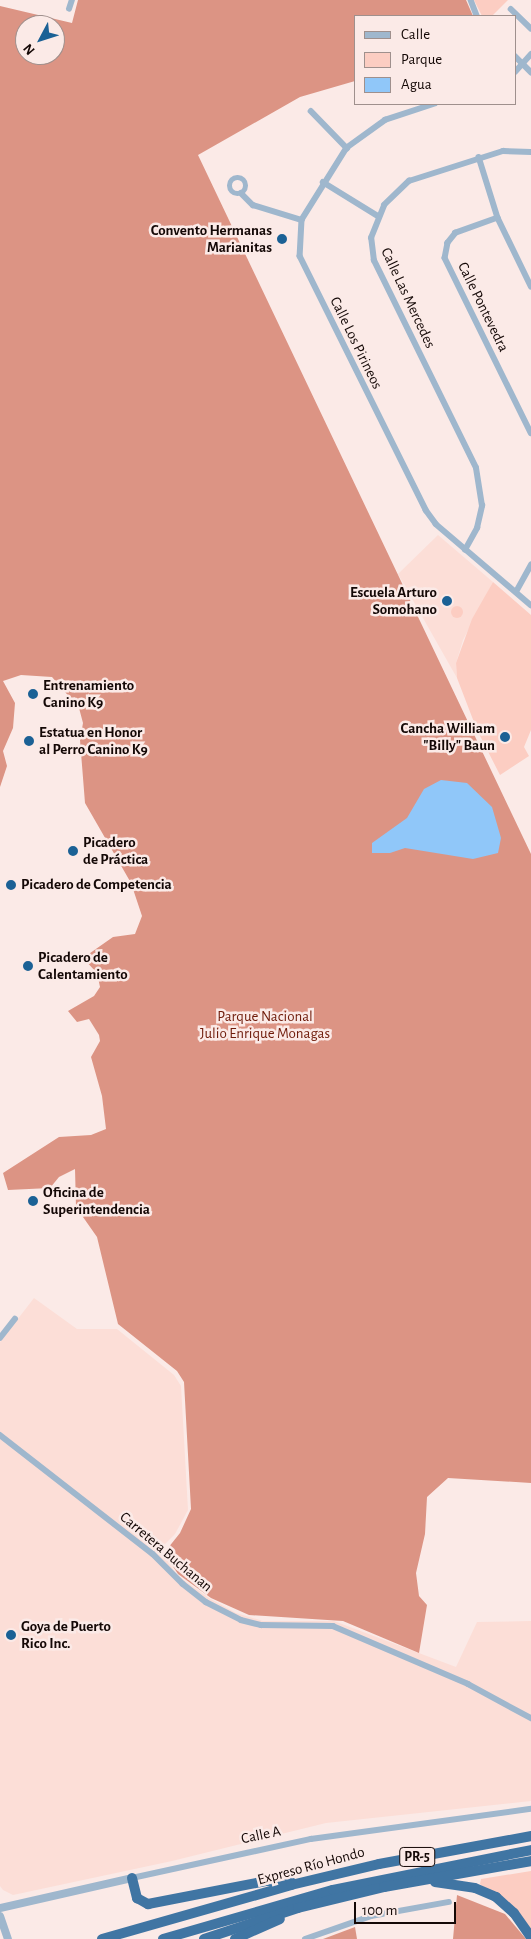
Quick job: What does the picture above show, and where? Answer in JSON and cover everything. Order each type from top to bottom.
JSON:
[{"type":"highway","name":"Expreso Río Hondo","points":[[102,1939],[304,1882],[379,1864],[531,1836]]},
{"type":"highway","points":[[163,1939],[358,1884],[531,1850]]},
{"type":"highway","name":"PR-5","points":[[204,1939],[298,1908],[422,1880],[531,1861]]},
{"type":"highway","points":[[132,1878],[137,1898],[148,1904],[266,1882],[304,1882]]},
{"type":"highway","points":[[422,1880],[459,1884],[491,1895],[514,1913],[531,1937]]},
{"type":"highway","points":[[235,1939],[298,1908]]},
{"type":"street","points":[[69,10],[72,0]]},
{"type":"street","points":[[471,0],[478,15]]},
{"type":"street","points":[[511,9],[531,28]]},
{"type":"street","points":[[516,71],[531,54]]},
{"type":"street","points":[[516,57],[531,72]]},
{"type":"street","name":"Calle Los Pirineos","points":[[432,105],[386,120],[347,148],[323,182],[302,220],[300,256],[414,488],[436,524],[531,605]]},
{"type":"street","points":[[311,111],[347,148]]},
{"type":"street","name":"Calle Las Mercedes","points":[[465,550],[480,516],[479,481],[374,261],[371,238],[378,216],[392,195],[409,181],[503,151],[531,152]]},
{"type":"street","points":[[479,158],[498,218],[531,286]]},
{"type":"street","points":[[323,182],[378,216]]},
{"type":"street","points":[[242,193],[253,205],[302,220]]},
{"type":"street","name":"Calle Pontevedra","points":[[498,218],[456,233],[448,243],[445,258],[531,433]]},
{"type":"street","points":[[516,592],[531,565]]},
{"type":"street","points":[[0,1338],[15,1319]]},
{"type":"street","name":"Carretera Buchanan","points":[[0,1435],[152,1554],[183,1584],[206,1602],[241,1620],[261,1625],[333,1626],[468,1684],[531,1718]]},
{"type":"street","name":"Calle A","points":[[0,1908],[311,1839],[531,1809]]},
{"type":"street","points":[[305,1939],[371,1916],[449,1902]]},
{"type":"street","points":[[0,1916],[8,1939]]},
{"type":"shaded area","name":"Escuela Arturo Somohano","points":[[438,535],[493,582],[463,640],[456,663],[457,678],[398,574]]},
{"type":"shaded area","points":[[34,1298],[77,1329],[117,1329],[174,1375],[181,1386],[188,1510],[175,1534],[160,1549],[177,1575],[209,1598],[236,1613],[263,1621],[334,1621],[456,1667],[477,1622],[531,1621],[531,1801],[326,1823],[172,1861],[13,1895],[3,1890],[0,1886],[0,1342]]},
{"type":"green space","name":"Parque Nacional Julio Enrique Monagas","points":[[78,0],[466,0],[473,15],[354,15],[354,81],[300,97],[198,155],[531,854],[531,1483],[448,1478],[427,1497],[425,1534],[416,1573],[419,1596],[427,1605],[419,1653],[343,1621],[249,1615],[211,1598],[178,1574],[164,1553],[180,1533],[191,1509],[184,1382],[177,1371],[118,1324],[97,1237],[76,1207],[75,1169],[59,1177],[50,1188],[8,1190],[3,1173],[59,1137],[91,1135],[106,1129],[102,1096],[91,1057],[100,1041],[99,1035],[89,1019],[77,1022],[68,1011],[94,996],[100,987],[97,973],[83,958],[113,937],[135,934],[142,916],[131,883],[85,803],[80,740],[83,723],[79,708],[52,677],[21,675],[3,681],[15,703],[13,728],[3,751],[7,766],[0,787],[0,6],[38,15],[15,15],[15,65],[65,65],[65,21],[72,23]]},
{"type":"green space","points":[[474,0],[508,0],[493,15],[482,15]]},
{"type":"green space","points":[[493,582],[531,615],[531,730],[524,747],[529,756],[500,775],[477,730],[457,678],[456,663],[472,619]]},
{"type":"green space","points":[[455,606],[459,606],[463,612],[459,618],[455,618],[451,614],[451,610]]},
{"type":"green space","points":[[531,1871],[531,1934],[480,1884],[481,1879]]},
{"type":"green space","points":[[457,1895],[505,1914],[526,1939],[453,1939]]},
{"type":"green space","points":[[355,1927],[357,1939],[323,1939]]},
{"type":"water","points":[[441,780],[467,783],[492,807],[501,838],[498,853],[473,859],[405,848],[390,853],[372,853],[372,843],[407,818],[424,789]]},
{"type":"place","name":"Convento Hermanas Marianitas","points":[[282,239]]},
{"type":"place","name":"Escuela Arturo Somohano","points":[[447,601]]},
{"type":"place","name":"Entrenamiento Canino K9","points":[[33,694]]},
{"type":"place","name":"Cancha William \"Billy\" Baun","points":[[505,737]]},
{"type":"place","name":"Estatua en Honor al Perro Canino K9","points":[[29,741]]},
{"type":"place","name":"Picadero de Práctica","points":[[73,851]]},
{"type":"place","name":"Picadero de Competencia","points":[[11,885]]},
{"type":"place","name":"Picadero de Calentamiento","points":[[28,966]]},
{"type":"place","name":"Oficina de Superintendencia","points":[[33,1201]]},
{"type":"place","name":"Goya de Puerto Rico Inc.","points":[[11,1635]]}]
